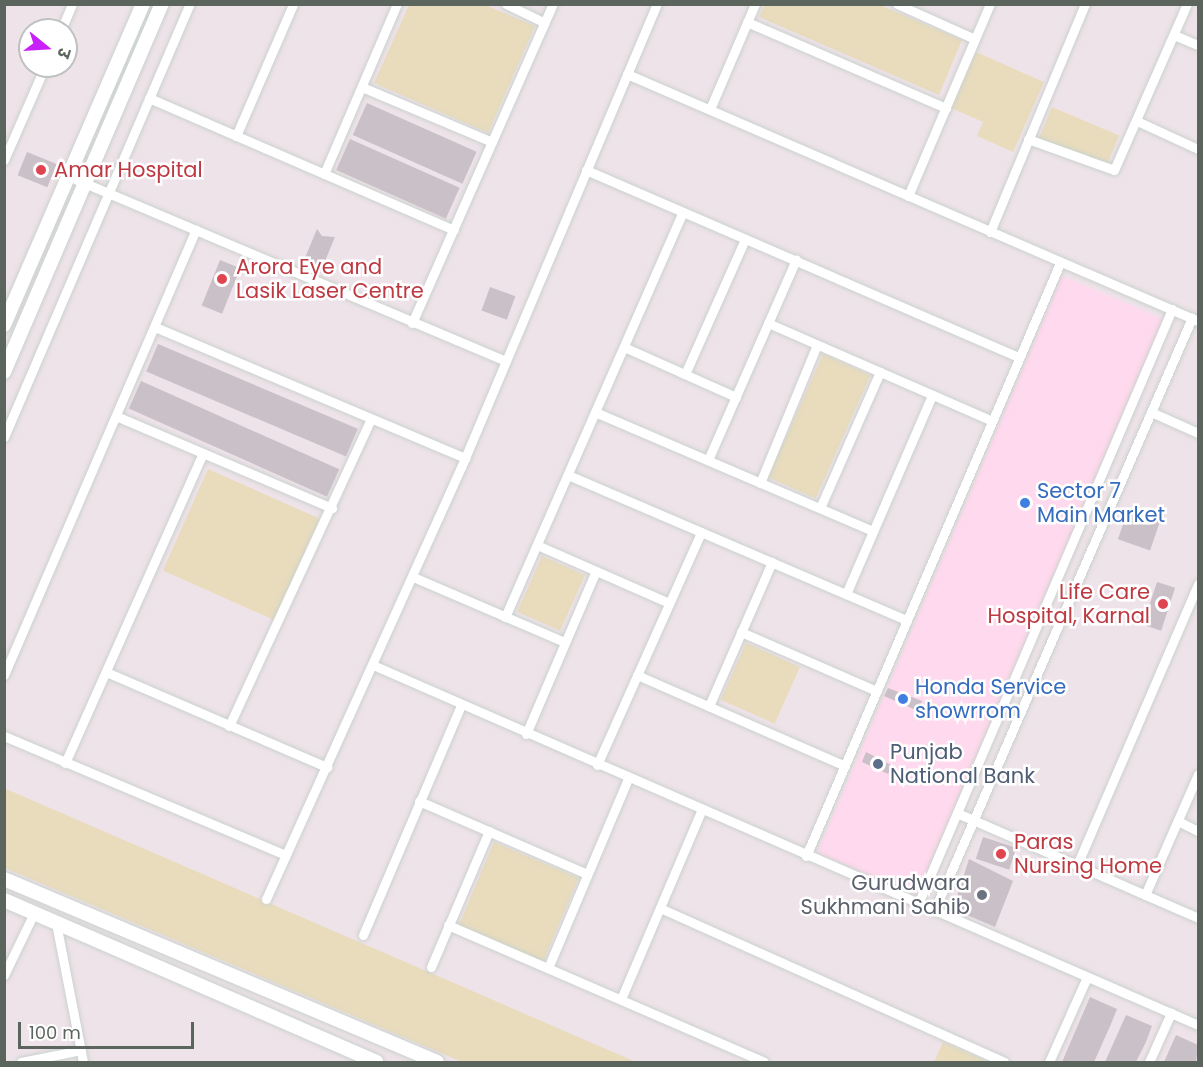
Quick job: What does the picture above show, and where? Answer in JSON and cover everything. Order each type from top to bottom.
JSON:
[{"type":"street","points":[[66,18],[72,4]]},
{"type":"street","points":[[4,325],[143,4]]},
{"type":"street","points":[[4,372],[162,4]]},
{"type":"street","points":[[4,437],[190,4]]},
{"type":"street","points":[[236,136],[293,4]]},
{"type":"street","points":[[324,174],[397,4]]},
{"type":"street","points":[[506,4],[545,22]]},
{"type":"street","points":[[412,323],[553,4]]},
{"type":"street","points":[[266,899],[374,665],[465,458],[657,4]]},
{"type":"street","points":[[710,109],[755,4]]},
{"type":"street","points":[[897,4],[975,39]]},
{"type":"street","points":[[908,196],[990,4]]},
{"type":"street","points":[[990,232],[1085,4]]},
{"type":"street","points":[[1029,139],[1114,170],[1187,4]]},
{"type":"street","points":[[747,22],[946,108]]},
{"type":"street","points":[[1174,35],[1198,45]]},
{"type":"street","points":[[627,74],[1196,320],[1151,412],[934,911]]},
{"type":"street","points":[[4,160],[40,78]]},
{"type":"street","points":[[362,87],[492,142]]},
{"type":"street","points":[[149,99],[454,230]]},
{"type":"street","points":[[1137,122],[1198,149]]},
{"type":"street","points":[[586,170],[1019,357]]},
{"type":"street","points":[[68,176],[505,361]]},
{"type":"street","points":[[505,617],[683,212]]},
{"type":"street","points":[[4,675],[196,230]]},
{"type":"street","points":[[685,374],[745,238]]},
{"type":"street","points":[[708,460],[796,260]]},
{"type":"street","points":[[807,856],[1060,263]]},
{"type":"street","points":[[918,904],[1172,309]]},
{"type":"street","points":[[768,323],[992,421]]},
{"type":"street","points":[[155,327],[465,458]]},
{"type":"street","points":[[760,483],[817,345]]},
{"type":"street","points":[[624,347],[736,397]]},
{"type":"street","points":[[820,508],[880,372]]},
{"type":"street","points":[[846,594],[932,395]]},
{"type":"street","points":[[595,412],[873,531]]},
{"type":"street","points":[[1151,412],[1198,433]]},
{"type":"street","points":[[116,416],[332,507]]},
{"type":"street","points":[[230,726],[371,419]]},
{"type":"street","points":[[65,763],[203,453]]},
{"type":"street","points":[[568,475],[907,620]]},
{"type":"street","points":[[1085,514],[1103,522]]},
{"type":"street","points":[[597,765],[701,532]]},
{"type":"street","points":[[537,545],[669,603]]},
{"type":"street","points":[[709,706],[772,562]]},
{"type":"street","points":[[526,734],[596,571]]},
{"type":"street","points":[[413,577],[565,642]]},
{"type":"street","points":[[1077,865],[1194,605],[1198,584]]},
{"type":"street","points":[[741,632],[877,692]]},
{"type":"street","points":[[374,665],[628,779],[1198,1025]]},
{"type":"street","points":[[106,672],[327,767]]},
{"type":"street","points":[[1018,672],[1035,680]]},
{"type":"street","points":[[637,675],[845,766]]},
{"type":"street","points":[[363,935],[461,705]]},
{"type":"street","points":[[4,736],[286,855]]},
{"type":"street","points":[[1145,895],[1198,774]]},
{"type":"street","points":[[548,968],[628,779]]},
{"type":"street","points":[[419,801],[587,874]]},
{"type":"street","points":[[621,999],[702,809]]},
{"type":"street","points":[[957,813],[1198,918]]},
{"type":"street","points":[[1178,821],[1198,831]]},
{"type":"street","points":[[431,967],[489,831]]},
{"type":"street","points":[[4,879],[437,1062]]},
{"type":"street","points":[[4,900],[376,1062]]},
{"type":"street","points":[[55,901],[52,921],[83,1062]]},
{"type":"street","points":[[660,908],[1004,1062]]},
{"type":"street","points":[[4,975],[34,914]]},
{"type":"street","points":[[448,925],[764,1062]]},
{"type":"street","points":[[1049,1062],[1087,977]]},
{"type":"street","points":[[1149,1062],[1171,1013]]},
{"type":"street","points":[[21,1062],[81,1050]]},
{"type":"shaded area","points":[[765,4],[880,5],[962,40],[939,95],[759,17]]},
{"type":"shaded area","points":[[409,5],[485,5],[535,26],[488,133],[374,83]]},
{"type":"shaded area","points":[[976,52],[1044,82],[1013,152],[977,136],[983,122],[951,108]]},
{"type":"shaded area","points":[[1052,107],[1119,136],[1105,169],[1038,140]]},
{"type":"shaded area","name":"Sector 7 Main Market","points":[[1062,276],[1165,320],[920,897],[817,853]]},
{"type":"shaded area","points":[[823,354],[871,375],[816,498],[768,477]]},
{"type":"shaded area","points":[[208,469],[319,519],[274,620],[163,570]]},
{"type":"shaded area","points":[[542,556],[585,575],[560,631],[517,612]]},
{"type":"shaded area","points":[[746,643],[800,667],[775,724],[721,700]]},
{"type":"shaded area","points":[[4,788],[636,1062],[462,1062],[5,868]]},
{"type":"shaded area","points":[[494,842],[579,878],[543,962],[458,926]]},
{"type":"shaded area","points":[[943,1042],[988,1062],[934,1062]]},
{"type":"building","points":[[367,103],[477,152],[462,184],[353,135]]},
{"type":"building","points":[[350,139],[460,188],[446,219],[336,170]]},
{"type":"building","points":[[27,152],[57,164],[47,187],[18,175]]},
{"type":"building","points":[[317,229],[322,236],[335,237],[320,273],[302,265]]},
{"type":"building","points":[[220,260],[240,268],[222,314],[202,305]]},
{"type":"building","points":[[490,287],[515,296],[507,320],[481,310]]},
{"type":"building","points":[[158,344],[358,429],[346,456],[146,372]]},
{"type":"building","points":[[141,381],[339,469],[327,497],[129,408]]},
{"type":"building","points":[[1128,510],[1160,521],[1150,550],[1118,539]]},
{"type":"building","points":[[1157,582],[1175,588],[1161,631],[1143,625]]},
{"type":"building","name":"Honda Service showrrom","points":[[888,688],[922,701],[918,711],[884,696]]},
{"type":"building","name":"Punjab National Bank","points":[[866,752],[893,766],[888,774],[862,762]]},
{"type":"building","points":[[983,837],[1016,848],[1009,870],[976,859]]},
{"type":"building","name":"Gurudwara Sukhmani Sahib","points":[[969,859],[1013,881],[995,927],[953,909]]},
{"type":"building","points":[[1090,997],[1117,1009],[1111,1024],[1094,1062],[1062,1062]]},
{"type":"building","points":[[1126,1015],[1152,1026],[1146,1042],[1136,1062],[1105,1062]]},
{"type":"building","points":[[1176,1035],[1198,1045],[1196,1062],[1164,1062]]},
{"type":"place","name":"Amar Hospital","points":[[41,170]]},
{"type":"place","name":"Arora Eye and Lasik Laser Centre","points":[[222,279]]},
{"type":"place","name":"Sector 7 Main Market","points":[[1025,503]]},
{"type":"place","name":"Life Care Hospital, Karnal","points":[[1163,604]]},
{"type":"place","name":"Honda Service showrrom","points":[[903,699]]},
{"type":"place","name":"Punjab National Bank","points":[[878,764]]},
{"type":"place","name":"Paras Nursing Home","points":[[1001,854]]},
{"type":"place","name":"Gurudwara Sukhmani Sahib","points":[[982,895]]}]
